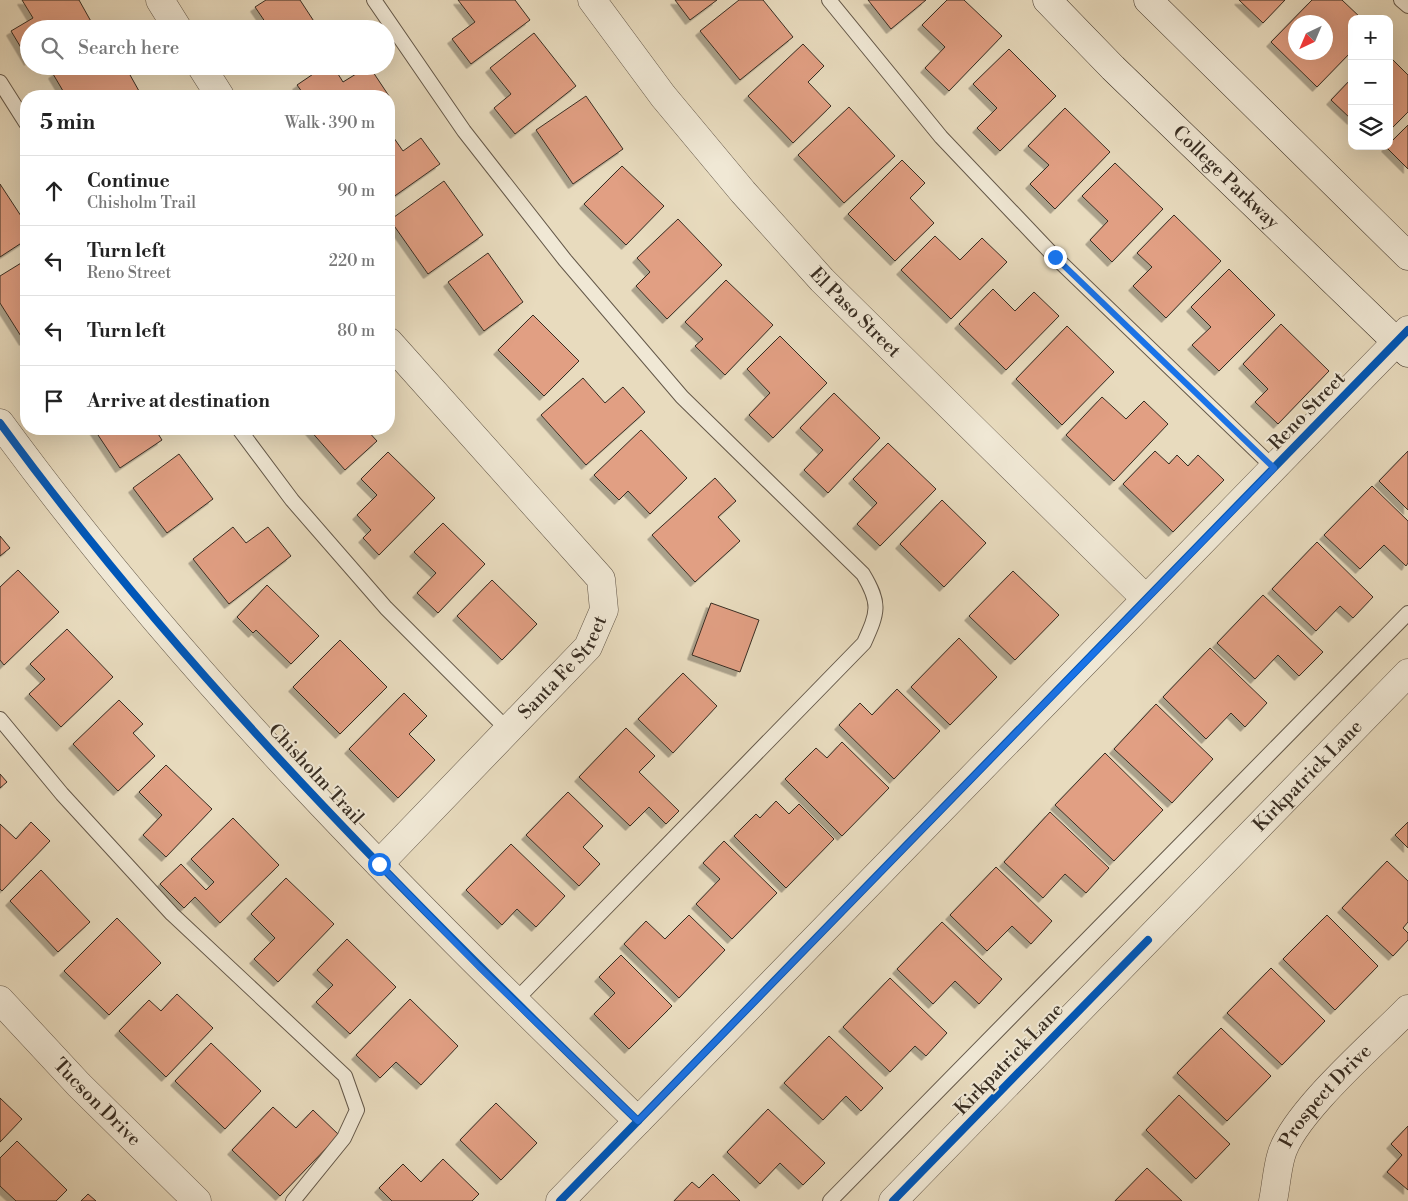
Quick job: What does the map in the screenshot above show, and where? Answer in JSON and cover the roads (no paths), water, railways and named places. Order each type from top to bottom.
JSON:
[{"type":"street","points":[[160,0],[172,20]]},
{"type":"street","name":"El Paso Street","points":[[592,0],[663,96],[743,192],[822,280],[1146,599]]},
{"type":"street","name":"College Parkway","points":[[1047,0],[1113,68],[1404,342]]},
{"type":"street","points":[[1148,0],[1408,256]]},
{"type":"street","points":[[207,75],[216,90]]},
{"type":"street","name":"Reno Street","points":[[560,1201],[1274,468],[1404,342]]},
{"type":"street","name":"Santa Fe Street","points":[[379,864],[588,647],[604,610],[601,579],[395,349]]},
{"type":"street","name":"Chisholm Trail","points":[[0,423],[45,485],[165,633],[335,822],[514,1001],[638,1121]]},
{"type":"street","name":"Kirkpatrick Lane","points":[[893,1201],[1408,673]]},
{"type":"street","name":"Tucson Drive","points":[[0,1000],[79,1085],[197,1201]]},
{"type":"street","name":"Prospect Drive","points":[[1273,1201],[1281,1155],[1295,1130],[1313,1105],[1408,1009]]},
{"type":"lane","points":[[374,0],[388,20]]},
{"type":"lane","points":[[829,0],[947,144],[1055,257],[1274,468]]},
{"type":"lane","points":[[1401,0],[1408,6]]},
{"type":"lane","points":[[395,31],[464,131],[565,260],[682,397],[863,574],[875,595],[875,617],[864,643],[514,1001]]},
{"type":"lane","points":[[0,82],[20,114]]},
{"type":"lane","points":[[243,435],[292,500],[386,608],[508,730]]},
{"type":"lane","points":[[830,1201],[1408,613]]},
{"type":"lane","points":[[0,719],[62,794],[172,914],[345,1076],[357,1110],[344,1138],[292,1201]]}]
